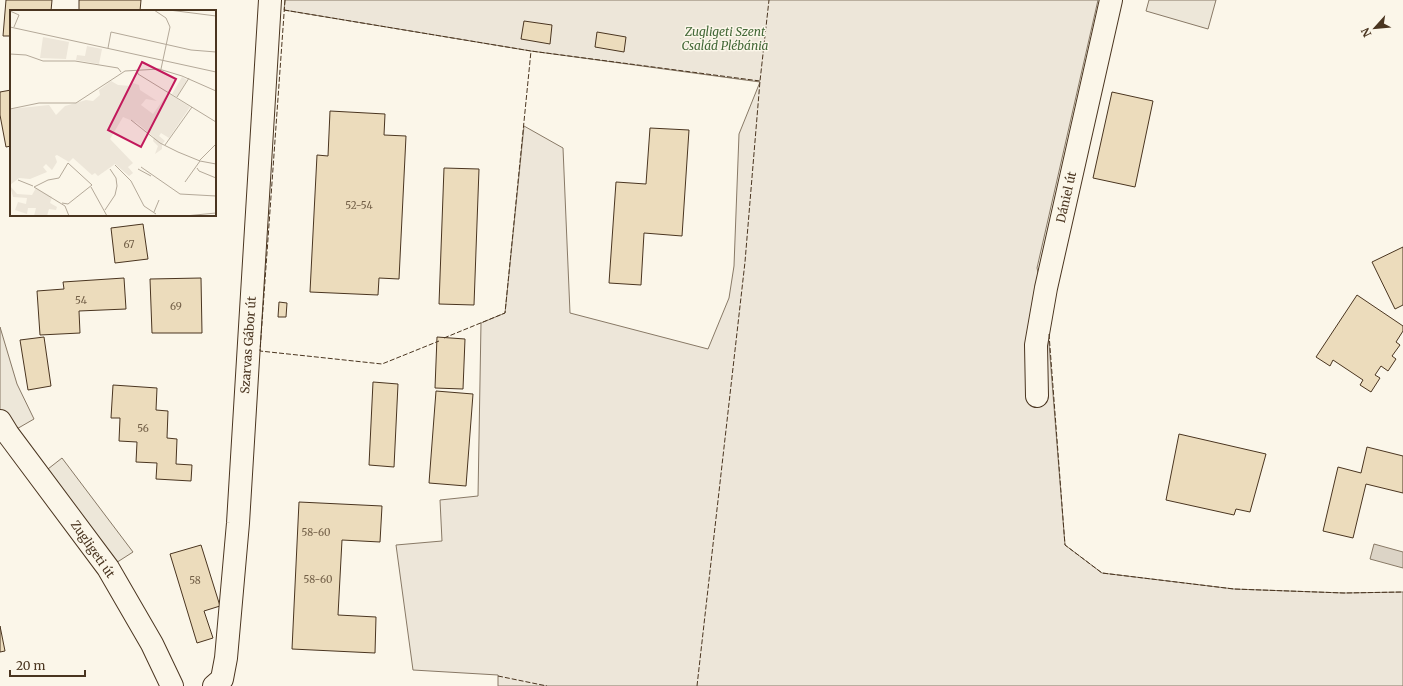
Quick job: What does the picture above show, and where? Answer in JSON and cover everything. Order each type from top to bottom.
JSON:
[{"type":"street","name":"Szarvas Gábor út","points":[[214,686],[222,680],[226,658],[238,530],[270,0]]},
{"type":"street","name":"Dániel út","points":[[1037,396],[1036,345],[1046,288],[1111,0]]},
{"type":"street","name":"Zugligeti út","points":[[0,421],[8,434],[108,568],[152,644],[172,686]]},
{"type":"green space","name":"Zugligeti Szent Család Plébánia","points":[[285,0],[1098,0],[1037,268],[1046,306],[1065,545],[1102,573],[1234,589],[1344,593],[1403,592],[1403,686],[498,686],[498,675],[413,670],[396,545],[442,541],[440,500],[478,496],[481,323],[505,313],[524,126],[563,148],[570,313],[708,349],[729,298],[734,266],[739,134],[760,82],[531,51],[284,10]]},
{"type":"shaded area","points":[[1149,0],[1216,0],[1208,29],[1146,11]]},
{"type":"shaded area","points":[[0,327],[17,384],[34,419],[8,434],[0,421]]},
{"type":"shaded area","points":[[62,458],[133,552],[108,568],[39,476]]},
{"type":"shaded area","points":[[1374,544],[1403,552],[1403,568],[1370,559]]},
{"type":"building","points":[[6,0],[52,0],[51,10],[10,10],[10,36],[3,36]]},
{"type":"building","points":[[79,0],[141,0],[140,10],[79,10]]},
{"type":"building","points":[[524,21],[552,25],[550,44],[521,39]]},
{"type":"building","points":[[597,32],[626,37],[624,52],[595,47]]},
{"type":"building","points":[[10,90],[10,146],[6,147],[0,115],[0,92]]},
{"type":"building","points":[[1112,92],[1153,101],[1135,187],[1093,178]]},
{"type":"building","points":[[330,111],[385,114],[384,135],[406,136],[399,279],[379,278],[378,295],[310,292],[317,155],[328,156]]},
{"type":"building","points":[[650,128],[689,130],[682,236],[644,233],[641,285],[609,283],[616,182],[646,184]]},
{"type":"building","points":[[444,168],[479,169],[474,305],[439,304]]},
{"type":"building","points":[[143,224],[148,259],[115,263],[111,228]]},
{"type":"building","points":[[1403,247],[1403,305],[1395,309],[1372,262]]},
{"type":"building","points":[[124,278],[126,309],[79,311],[80,333],[40,335],[37,291],[64,289],[63,282]]},
{"type":"building","points":[[201,278],[202,333],[152,333],[150,279]]},
{"type":"building","points":[[1357,295],[1403,326],[1403,331],[1396,342],[1400,345],[1392,356],[1396,359],[1388,371],[1381,366],[1375,375],[1380,378],[1371,392],[1360,385],[1363,380],[1333,360],[1330,366],[1316,357]]},
{"type":"building","points":[[279,302],[287,303],[286,317],[278,317]]},
{"type":"building","points":[[44,337],[51,386],[28,390],[20,340]]},
{"type":"building","points":[[437,337],[465,339],[463,389],[435,388]]},
{"type":"building","points":[[373,382],[398,384],[394,467],[369,465]]},
{"type":"building","points":[[113,385],[157,388],[156,410],[168,411],[167,438],[177,439],[176,464],[192,465],[191,481],[156,479],[157,463],[136,462],[137,442],[119,441],[120,418],[111,418]]},
{"type":"building","points":[[436,391],[473,394],[466,486],[429,483]]},
{"type":"building","points":[[1179,434],[1266,454],[1250,512],[1236,509],[1234,515],[1166,500]]},
{"type":"building","points":[[1367,447],[1403,456],[1403,493],[1366,484],[1353,538],[1323,531],[1338,467],[1361,473]]},
{"type":"building","points":[[299,502],[382,506],[380,542],[342,540],[338,615],[376,617],[375,653],[292,649]]},
{"type":"building","points":[[201,545],[220,606],[204,611],[213,638],[197,643],[170,554]]},
{"type":"building","points":[[0,626],[5,651],[0,652]]},
{"type":"fence","points":[[285,0],[260,351],[382,364],[439,341]]},
{"type":"fence","points":[[697,686],[745,262],[760,81],[769,0]]},
{"type":"fence","points":[[284,10],[531,51],[760,81]]},
{"type":"fence","points":[[444,338],[505,313],[531,51]]},
{"type":"fence","points":[[1049,334],[1065,545],[1102,573],[1234,589],[1344,593],[1403,592]]},
{"type":"fence","points":[[498,676],[547,686]]}]
